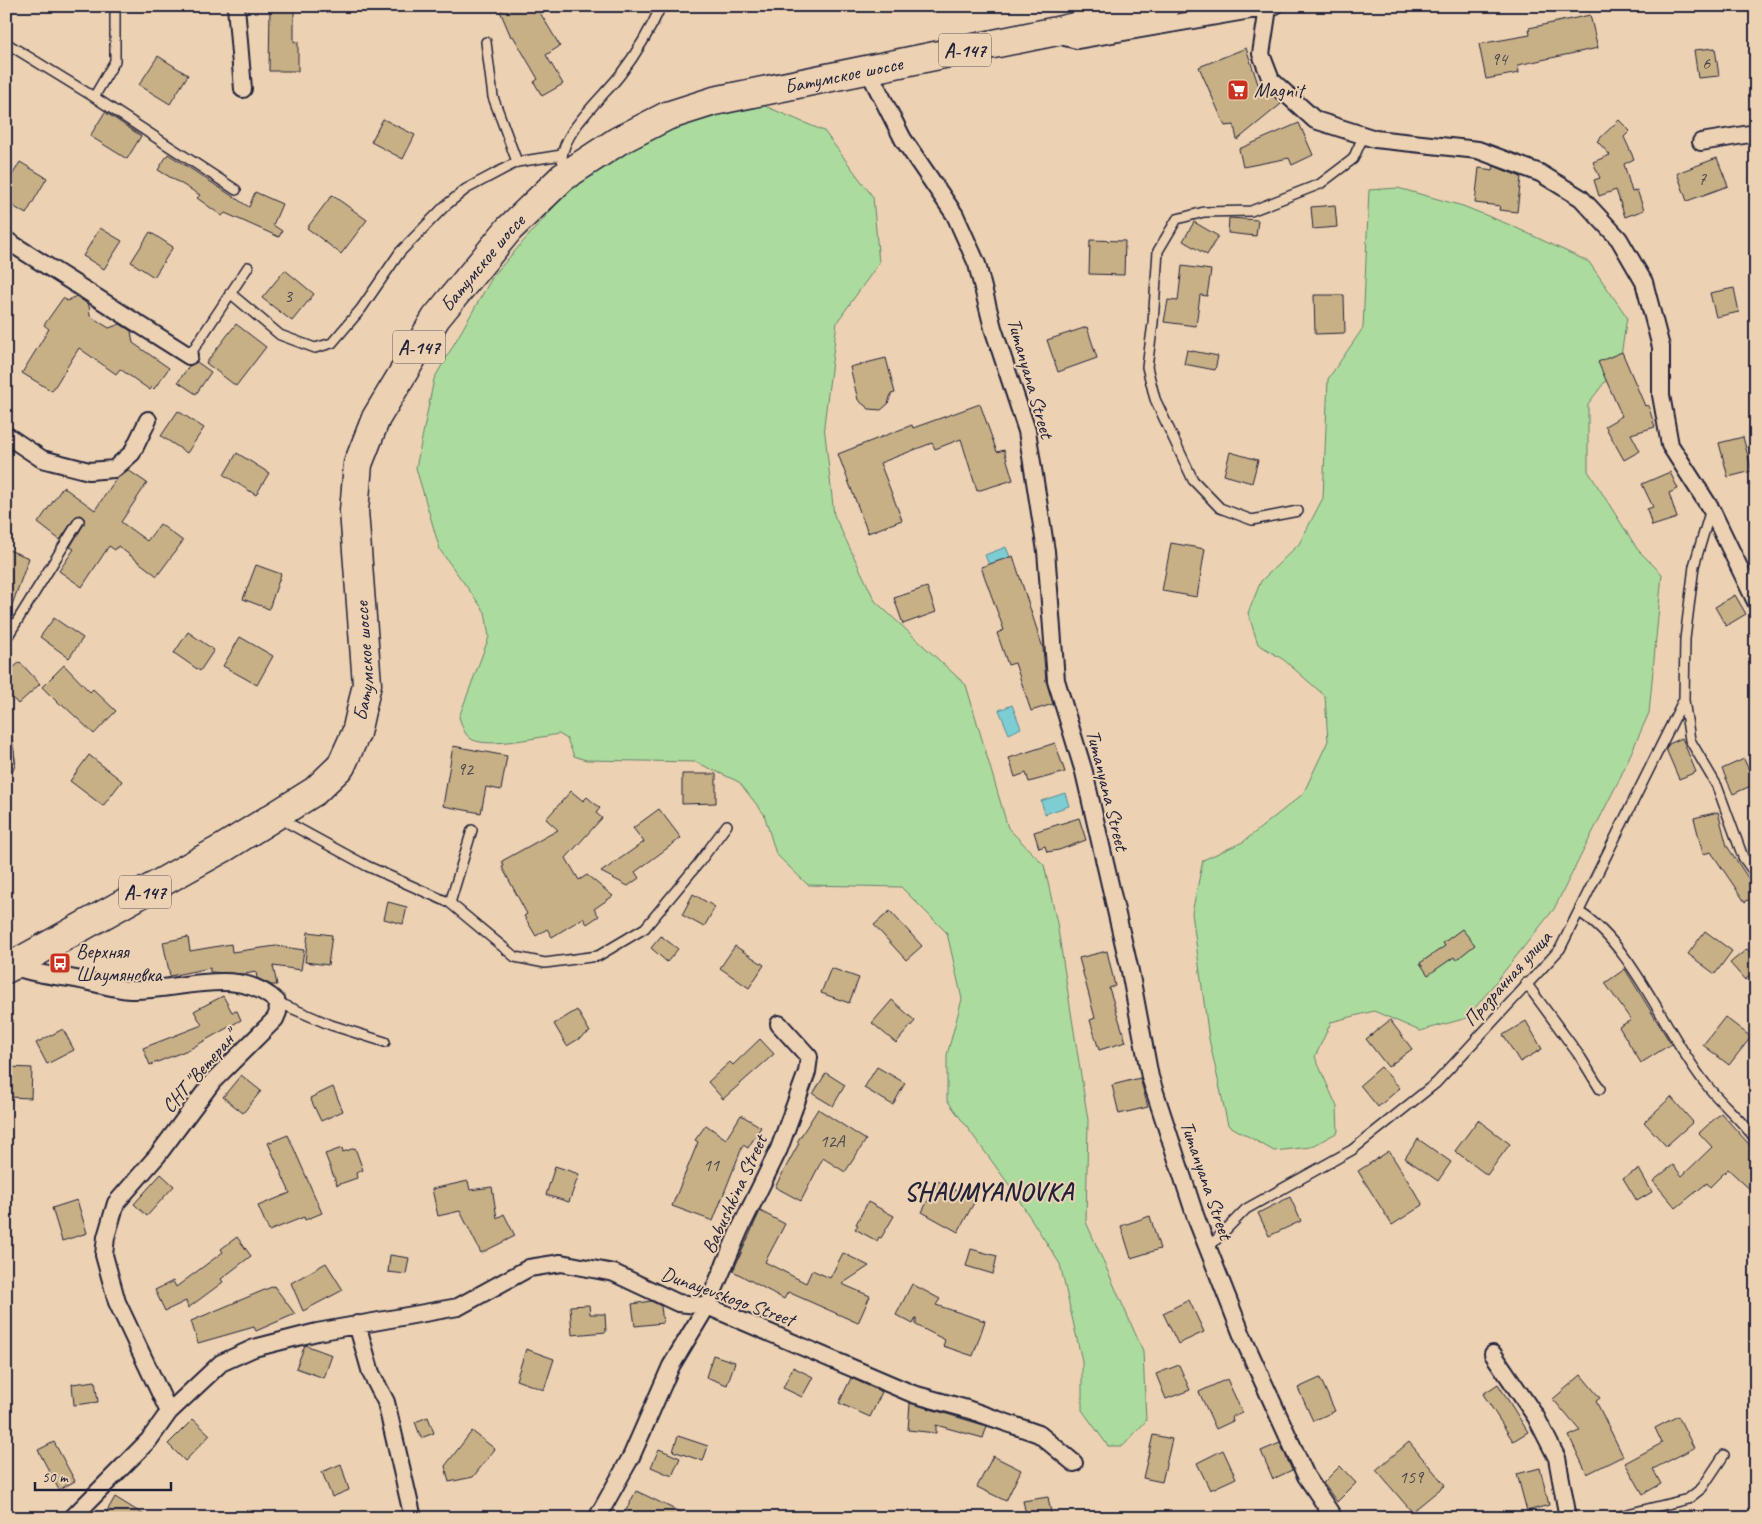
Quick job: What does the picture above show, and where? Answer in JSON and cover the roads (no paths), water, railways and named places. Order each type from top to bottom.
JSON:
[{"type":"highway","name":"Батумское шоссе","points":[[8,963],[225,847],[315,791],[341,766],[356,733],[367,684],[354,510],[358,464],[376,418],[436,318],[562,166],[618,142],[667,116],[714,100],[1062,30],[1165,6]]},
{"type":"street","points":[[236,6],[243,89]]},
{"type":"street","points":[[1062,30],[1067,38],[1077,40],[1271,7],[1260,54],[1271,80],[1315,120],[1363,137],[1478,150],[1540,173],[1581,198],[1619,240],[1644,282],[1661,347],[1661,395],[1670,445],[1711,509],[1756,602]]},
{"type":"street","name":"Tumanyana Street","points":[[868,70],[903,139],[955,215],[977,264],[993,328],[1027,431],[1046,551],[1056,680],[1084,772],[1130,971],[1150,1077],[1196,1218],[1244,1340],[1306,1476],[1334,1518]]},
{"type":"street","points":[[1701,142],[1756,133]]},
{"type":"street","points":[[6,240],[189,356]]},
{"type":"street","points":[[6,436],[42,459],[89,471],[114,469],[132,453],[148,420]]},
{"type":"street","points":[[8,963],[44,974],[132,990],[202,982],[246,984],[269,993],[277,1002]]},
{"type":"street","name":"СНТ \"Ветеран\"","points":[[169,1412],[117,1302],[104,1255],[106,1237],[116,1203],[157,1156],[213,1081],[274,1019],[278,1012],[277,1002]]},
{"type":"street","name":"Babushkina Street","points":[[597,1518],[631,1457],[671,1366],[706,1306],[739,1231],[779,1149],[807,1072],[810,1057],[780,1024]]},
{"type":"street","name":"Dunayevskogo Street","points":[[72,1518],[148,1440],[169,1412],[221,1364],[254,1348],[317,1332],[458,1307],[530,1268],[561,1263],[614,1273],[678,1303],[706,1306],[913,1394],[967,1409],[1038,1434],[1074,1462]]},
{"type":"street","points":[[357,1324],[371,1373],[386,1402],[413,1518]]},
{"type":"street","points":[[1493,1354],[1536,1417],[1557,1458],[1568,1518]]},
{"type":"lane","points":[[94,97],[115,61],[115,6]]},
{"type":"lane","points":[[230,293],[280,335],[315,348],[332,343],[361,309],[400,252],[445,206],[466,190],[517,162],[562,166],[572,132],[620,75],[649,32],[661,6]]},
{"type":"lane","points":[[486,42],[493,97],[517,162]]},
{"type":"lane","points":[[6,43],[94,97],[236,190]]},
{"type":"lane","points":[[1298,511],[1252,520],[1220,508],[1193,480],[1156,398],[1147,367],[1153,323],[1158,251],[1177,219],[1204,212],[1251,211],[1320,184],[1353,159],[1363,137]]},
{"type":"lane","points":[[189,356],[248,267]]},
{"type":"lane","name":"Прозрачная улица","points":[[1208,1248],[1246,1209],[1352,1150],[1436,1083],[1526,983],[1560,949],[1684,699],[1685,639],[1694,566],[1711,509]]},
{"type":"lane","points":[[6,638],[79,521]]},
{"type":"lane","points":[[1684,699],[1690,740],[1717,786],[1743,857],[1756,875]]},
{"type":"lane","points":[[6,733],[10,763],[6,773]]},
{"type":"lane","points":[[275,816],[367,866],[450,903],[515,957],[545,963],[598,956],[645,928],[727,825]]},
{"type":"lane","points":[[450,903],[472,830]]},
{"type":"lane","points":[[1579,912],[1596,922],[1619,950],[1704,1083],[1756,1140]]},
{"type":"lane","points":[[1526,983],[1581,1058],[1600,1089]]},
{"type":"lane","points":[[277,1002],[331,1026],[384,1042]]},
{"type":"lane","points":[[1611,1518],[1688,1499],[1702,1488],[1724,1456]]},
{"type":"water","points":[[1006,547],[1010,557],[989,565],[985,555]]},
{"type":"water","points":[[1012,705],[1021,728],[1009,734],[999,710]]},
{"type":"water","points":[[1065,793],[1069,806],[1045,814],[1041,801]]},
{"type":"place","name":"Magnit","points":[[1238,90]]},
{"type":"place","name":"Верхняя Шаумяновка","points":[[60,963]]},
{"type":"district","name":"SHAUMYANOVKA","points":[[989,1191]]}]
